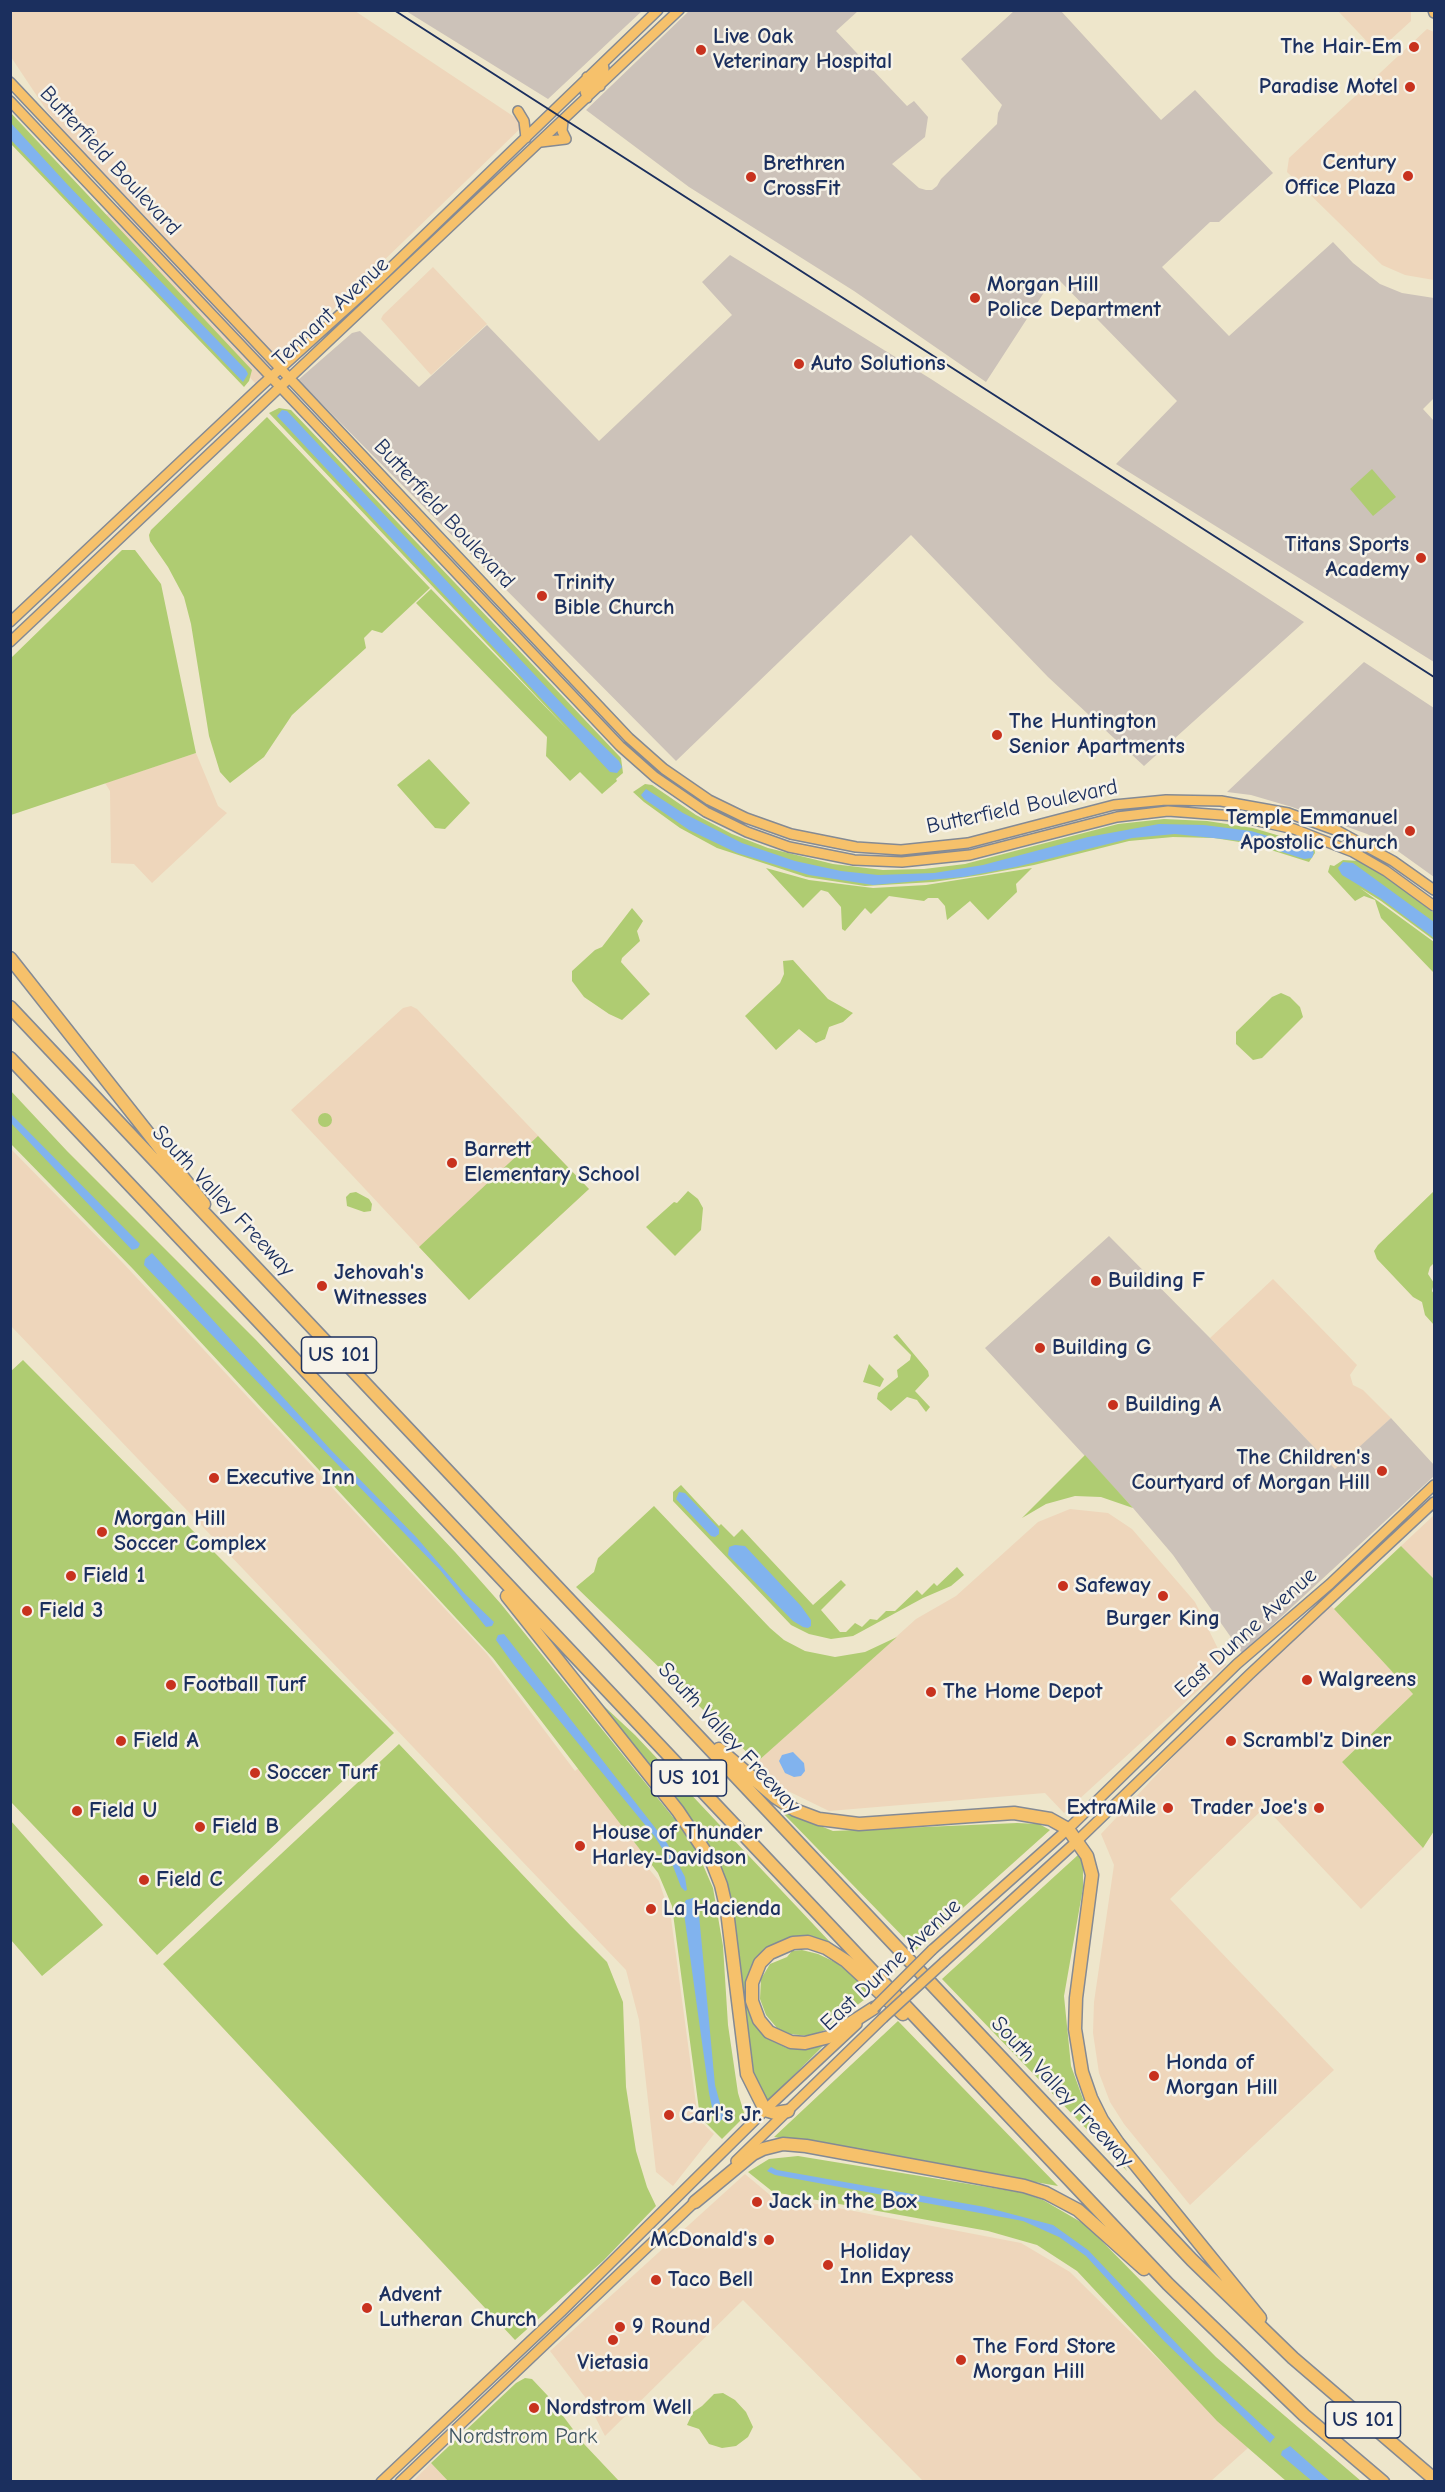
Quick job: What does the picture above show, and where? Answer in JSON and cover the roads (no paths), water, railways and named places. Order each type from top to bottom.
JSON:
[{"type":"highway","points":[[10,958],[199,1195],[219,1228]]},
{"type":"highway","name":"South Valley Freeway","points":[[10,1007],[1159,2226],[1293,2358],[1434,2480]]},
{"type":"highway","name":"US 101","points":[[10,1058],[1202,2319],[1304,2415],[1383,2481]]},
{"type":"highway","points":[[10,1070],[97,1150]]},
{"type":"highway","points":[[498,1576],[508,1597],[678,1811],[712,1862],[721,1885],[727,1911],[747,2074],[765,2110],[775,2113],[788,2111]]},
{"type":"highway","points":[[667,1703],[775,1797],[795,1810],[819,1819],[859,1824],[1014,1813],[1050,1820],[1068,1829],[1087,1856],[1092,1875],[1075,2021],[1078,2058],[1091,2098],[1102,2120],[1118,2143],[1293,2358]]},
{"type":"highway","points":[[874,2008],[829,2037],[805,2043],[790,2042],[769,2032],[759,2020],[752,2001],[752,1983],[763,1959],[780,1947],[793,1942],[808,1942],[826,1948],[857,1970],[891,2004],[961,2065]]},
{"type":"highway","points":[[695,2202],[753,2154],[763,2149],[783,2145],[806,2146],[1024,2186],[1058,2198],[1078,2210],[1202,2319]]},
{"type":"main road","name":"Tennant Avenue","points":[[10,622],[446,215],[658,10]]},
{"type":"main road","name":"Tennant Avenue","points":[[10,642],[679,10]]},
{"type":"main road","points":[[600,86],[597,79],[604,69],[603,63]]},
{"type":"main road","points":[[587,77],[592,82],[585,91],[587,98]]},
{"type":"main road","name":"Butterfield Boulevard","points":[[10,82],[643,751],[695,791],[746,818],[813,840],[856,848],[901,850],[968,843],[1114,805],[1166,800],[1221,801],[1279,811],[1331,828],[1374,850],[1434,890]]},
{"type":"main road","name":"Butterfield Boulevard","points":[[10,101],[633,759],[674,791],[727,823],[766,839],[812,852],[854,860],[902,862],[970,855],[1117,817],[1168,812],[1215,813],[1270,822],[1340,846],[1386,871],[1434,906]]},
{"type":"main road","points":[[518,111],[524,121],[526,138]]},
{"type":"main road","points":[[541,142],[566,139],[562,130],[563,121]]},
{"type":"main road","points":[[528,154],[528,144],[538,133],[536,128]]},
{"type":"main road","points":[[446,215],[454,223]]},
{"type":"main road","name":"East Dunne Avenue","points":[[381,2481],[561,2312],[765,2110],[932,1950],[1068,1829],[1237,1664],[1329,1584],[1434,1485]]},
{"type":"main road","points":[[1400,1535],[1401,1527],[1414,1512],[1415,1503]]},
{"type":"main road","name":"East Dunne Avenue","points":[[400,2481],[695,2202],[883,2018],[1077,1841],[1434,1503]]},
{"type":"main road","points":[[1304,1626],[1306,1615],[1328,1596],[1329,1584],[1337,1585],[1354,1579]]},
{"type":"water","points":[[10,122],[246,370],[248,374],[243,382],[11,140]]},
{"type":"water","points":[[282,410],[287,411],[580,723],[619,761],[622,767],[617,773],[610,772],[277,416]]},
{"type":"water","points":[[646,789],[683,813],[742,843],[795,861],[841,871],[878,875],[934,873],[983,865],[1088,837],[1159,824],[1204,825],[1251,831],[1309,848],[1314,852],[1312,858],[1304,859],[1251,842],[1175,834],[1132,838],[1016,867],[963,877],[873,885],[809,875],[737,853],[689,830],[644,799],[641,795]]},
{"type":"water","points":[[1343,862],[1353,863],[1434,922],[1434,938],[1380,898],[1342,875],[1338,868]]},
{"type":"water","points":[[10,1113],[140,1244],[138,1248],[132,1250],[11,1123]]},
{"type":"water","points":[[152,1253],[330,1449],[417,1538],[465,1594],[494,1622],[492,1626],[486,1627],[441,1571],[144,1265],[145,1259]]},
{"type":"water","points":[[679,1492],[685,1493],[719,1529],[719,1534],[715,1537],[711,1536],[676,1499]]},
{"type":"water","points":[[745,1546],[801,1606],[811,1620],[811,1626],[803,1627],[793,1621],[728,1555],[729,1547]]},
{"type":"water","points":[[504,1634],[667,1843],[685,1877],[687,1890],[681,1887],[673,1866],[655,1837],[513,1664],[496,1640],[498,1635]]},
{"type":"water","points":[[793,1752],[804,1763],[805,1771],[801,1776],[794,1777],[785,1773],[779,1761],[782,1755]]},
{"type":"water","points":[[697,1899],[698,1904],[715,2085],[724,2118],[720,2121],[713,2112],[709,2093],[683,1906],[686,1900]]},
{"type":"water","points":[[771,2167],[777,2170],[985,2207],[1053,2225],[1088,2250],[1195,2363],[1275,2437],[1270,2443],[1164,2341],[1086,2256],[1059,2237],[1023,2221],[775,2175],[767,2171]]},
{"type":"water","points":[[1290,2446],[1330,2481],[1312,2481],[1281,2455],[1282,2451]]},
{"type":"railway","points":[[394,10],[1434,677]]},
{"type":"place","name":"The Hair-Em","points":[[1414,47]]},
{"type":"place","name":"Live Oak Veterinary Hospital","points":[[701,50]]},
{"type":"place","name":"Paradise Motel","points":[[1410,87]]},
{"type":"place","name":"Century Office Plaza","points":[[1408,176]]},
{"type":"place","name":"Brethren CrossFit","points":[[751,177]]},
{"type":"place","name":"Morgan Hill Police Department","points":[[975,298]]},
{"type":"place","name":"Auto Solutions","points":[[799,364]]},
{"type":"place","name":"Titans Sports Academy","points":[[1421,558]]},
{"type":"place","name":"Trinity Bible Church","points":[[542,596]]},
{"type":"place","name":"The Huntington Senior Apartments","points":[[997,735]]},
{"type":"place","name":"Temple Emmanuel Apostolic Church","points":[[1410,831]]},
{"type":"place","name":"Barrett Elementary School","points":[[452,1163]]},
{"type":"place","name":"Building F","points":[[1096,1281]]},
{"type":"place","name":"Jehovah's Witnesses","points":[[322,1286]]},
{"type":"place","name":"Building G","points":[[1040,1348]]},
{"type":"place","name":"Building A","points":[[1113,1405]]},
{"type":"place","name":"The Children's Courtyard of Morgan Hill","points":[[1382,1471]]},
{"type":"place","name":"Executive Inn","points":[[214,1478]]},
{"type":"place","name":"Morgan Hill Soccer Complex","points":[[102,1532]]},
{"type":"place","name":"Field 1","points":[[71,1576]]},
{"type":"place","name":"Safeway","points":[[1063,1586]]},
{"type":"place","name":"Burger King","points":[[1163,1596]]},
{"type":"place","name":"Field 3","points":[[27,1611]]},
{"type":"place","name":"Walgreens","points":[[1307,1680]]},
{"type":"place","name":"Football Turf","points":[[171,1685]]},
{"type":"place","name":"The Home Depot","points":[[931,1692]]},
{"type":"place","name":"Field A","points":[[121,1741]]},
{"type":"place","name":"Scrambl'z Diner","points":[[1231,1741]]},
{"type":"place","name":"Soccer Turf","points":[[255,1773]]},
{"type":"place","name":"ExtraMile","points":[[1168,1808]]},
{"type":"place","name":"Trader Joe's","points":[[1319,1808]]},
{"type":"place","name":"Field U","points":[[77,1811]]},
{"type":"place","name":"Field B","points":[[200,1827]]},
{"type":"place","name":"House of Thunder Harley-Davidson","points":[[580,1846]]},
{"type":"place","name":"Field C","points":[[144,1880]]},
{"type":"place","name":"La Hacienda","points":[[651,1909]]},
{"type":"place","name":"Honda of Morgan Hill","points":[[1154,2076]]},
{"type":"place","name":"Carl's Jr.","points":[[669,2115]]},
{"type":"place","name":"Jack in the Box","points":[[757,2202]]},
{"type":"place","name":"McDonald's","points":[[769,2240]]},
{"type":"place","name":"Holiday Inn Express","points":[[828,2265]]},
{"type":"place","name":"Taco Bell","points":[[656,2280]]},
{"type":"place","name":"Advent Lutheran Church","points":[[367,2308]]},
{"type":"place","name":"9 Round","points":[[620,2327]]},
{"type":"place","name":"Vietasia","points":[[613,2340]]},
{"type":"place","name":"The Ford Store Morgan Hill","points":[[961,2360]]},
{"type":"place","name":"Nordstrom Well","points":[[534,2408]]},
{"type":"park label","name":"Nordstrom Park","points":[[523,2437]]}]
